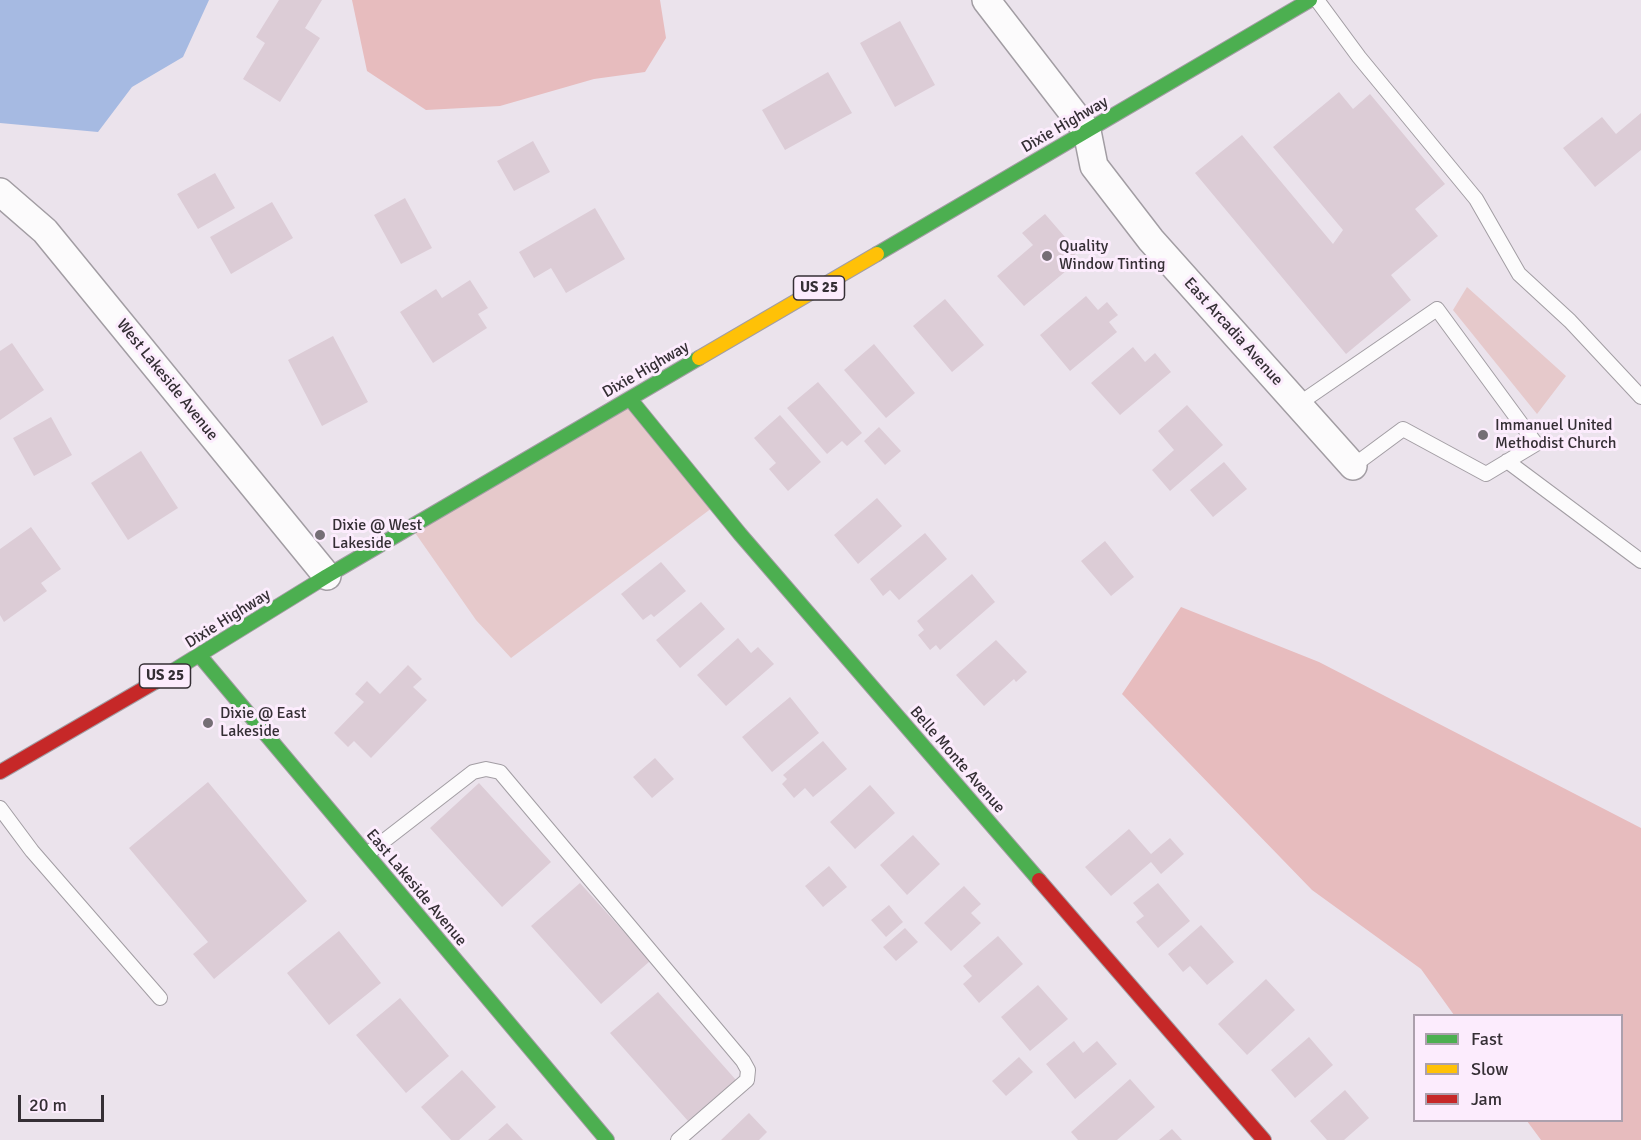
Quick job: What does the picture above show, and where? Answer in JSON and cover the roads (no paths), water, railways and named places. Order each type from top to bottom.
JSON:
[{"type":"street","points":[[986,0],[1087,131]]},
{"type":"street","name":"Dixie Highway","points":[[0,772],[200,656],[327,576],[1310,0]]},
{"type":"street","name":"East Arcadia Avenue","points":[[1087,131],[1094,166],[1151,240],[1353,466]]},
{"type":"street","name":"West Lakeside Avenue","points":[[0,192],[45,231],[327,576]]},
{"type":"street","name":"Belle Monte Avenue","points":[[630,399],[740,534],[1264,1140]]},
{"type":"street","name":"East Lakeside Avenue","points":[[200,656],[607,1140]]},
{"type":"lane","points":[[1317,0],[1359,57],[1476,199],[1519,274],[1570,321],[1641,397]]},
{"type":"lane","points":[[1297,405],[1437,309],[1536,444],[1486,474],[1403,429],[1353,466]]},
{"type":"lane","points":[[1507,461],[1641,561]]},
{"type":"lane","points":[[367,854],[473,772],[486,769],[500,772],[743,1061],[748,1070],[747,1080],[678,1140]]},
{"type":"lane","points":[[0,808],[32,851],[160,998]]},
{"type":"water","points":[[0,0],[209,0],[183,57],[132,87],[98,132],[0,123]]},
{"type":"place","name":"Quality Window Tinting","points":[[1047,256]]},
{"type":"place","name":"Immanuel United Methodist Church","points":[[1483,435]]},
{"type":"place","name":"Dixie @ West Lakeside","points":[[320,535]]},
{"type":"place","name":"Dixie @ East Lakeside","points":[[208,723]]}]
